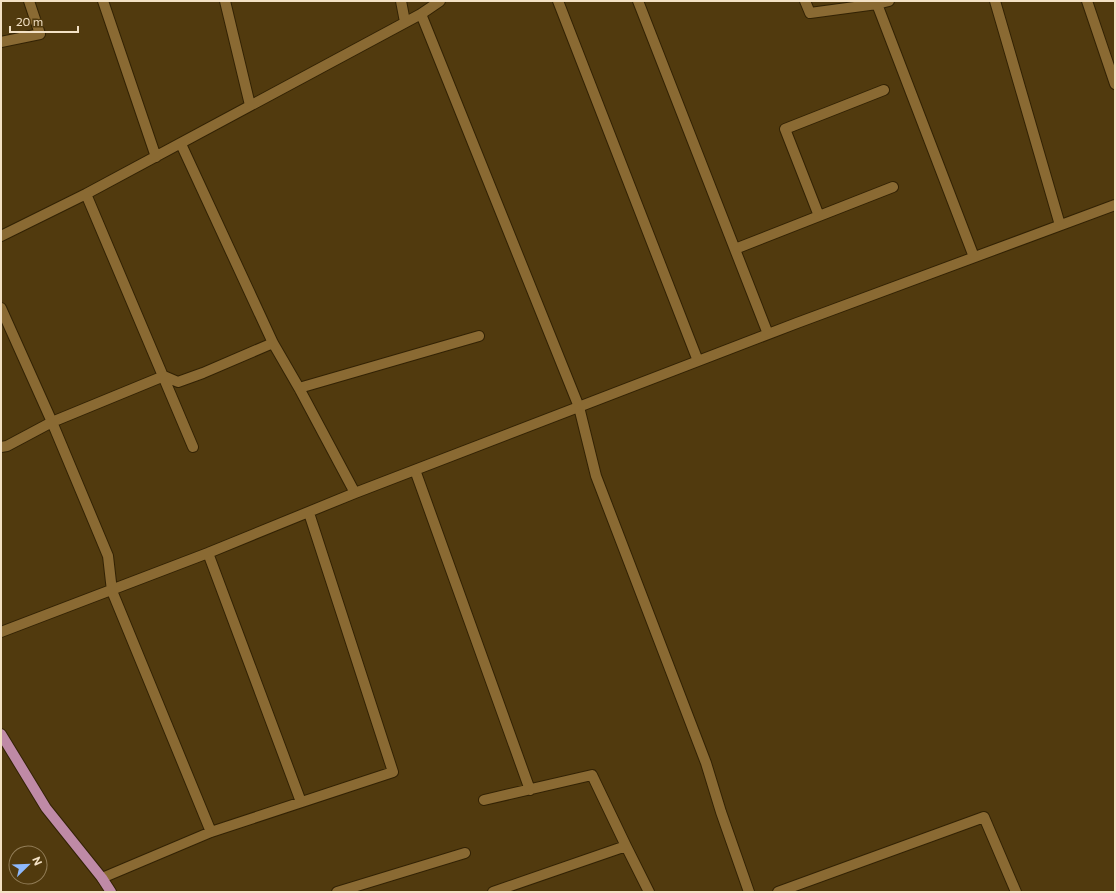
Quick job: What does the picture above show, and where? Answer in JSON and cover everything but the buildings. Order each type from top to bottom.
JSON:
[{"type":"main road","points":[[1,734],[46,808],[112,892]]},
{"type":"street","points":[[1,42],[40,34],[29,1]]},
{"type":"street","points":[[103,1],[156,157]]},
{"type":"street","points":[[225,1],[250,105]]},
{"type":"street","points":[[401,1],[405,22]]},
{"type":"street","points":[[1,236],[86,194],[181,144],[250,105],[421,14],[440,1]]},
{"type":"street","points":[[558,1],[698,362]]},
{"type":"street","points":[[638,1],[768,334]]},
{"type":"street","points":[[805,1],[810,13],[888,1]]},
{"type":"street","points":[[995,1],[1060,225]]},
{"type":"street","points":[[1088,1],[1115,84]]},
{"type":"street","points":[[876,4],[974,257]]},
{"type":"street","points":[[421,14],[579,407],[596,476],[706,763],[721,812],[749,892]]},
{"type":"street","points":[[819,216],[785,129],[884,90]]},
{"type":"street","points":[[181,144],[272,344],[299,388],[355,493]]},
{"type":"street","points":[[735,249],[893,187]]},
{"type":"street","points":[[86,194],[193,447]]},
{"type":"street","points":[[1,632],[208,553],[355,493],[768,334],[1115,205]]},
{"type":"street","points":[[1,308],[52,422],[108,556],[112,590],[211,832]]},
{"type":"street","points":[[299,388],[479,336]]},
{"type":"street","points":[[1,447],[7,446],[52,422],[164,376],[178,382],[272,344]]},
{"type":"street","points":[[415,470],[530,790]]},
{"type":"street","points":[[102,878],[211,832],[394,772],[309,512]]},
{"type":"street","points":[[208,553],[301,802]]},
{"type":"street","points":[[484,800],[592,775],[649,892]]},
{"type":"street","points":[[778,892],[984,817],[1016,892]]},
{"type":"street","points":[[493,892],[626,846]]},
{"type":"street","points":[[337,892],[465,853]]}]
